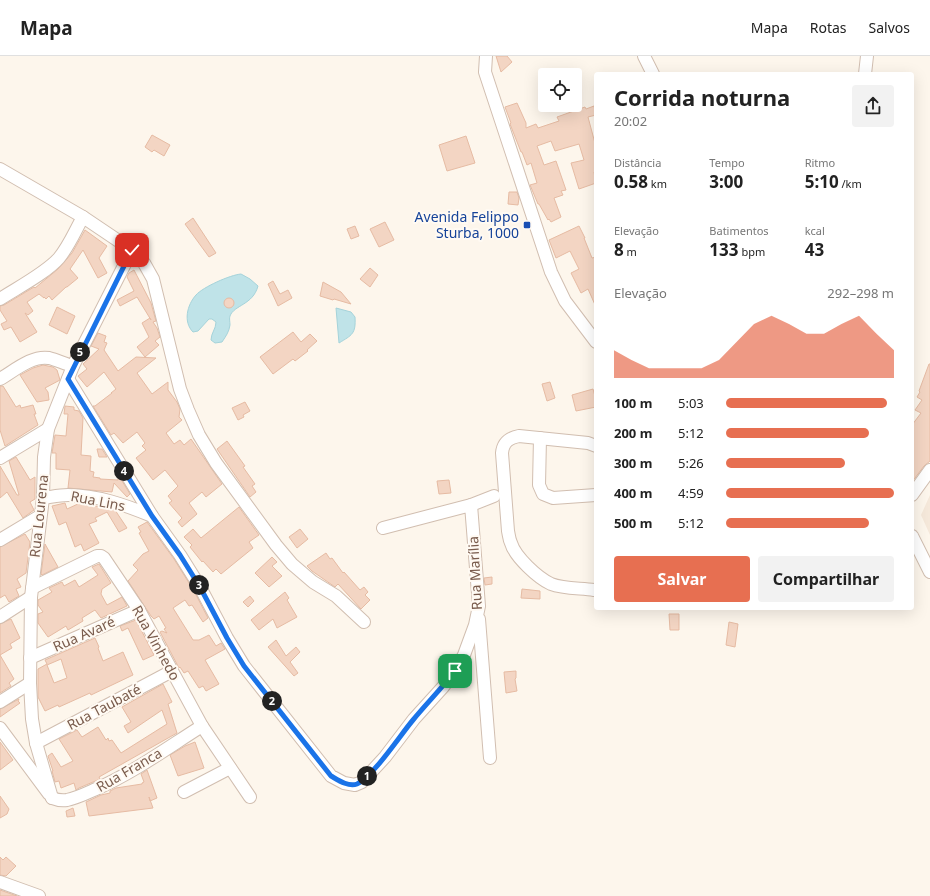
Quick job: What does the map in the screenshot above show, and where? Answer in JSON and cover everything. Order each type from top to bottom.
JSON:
[{"type":"street","points":[[486,56],[485,72],[551,272],[566,301],[594,339]]},
{"type":"street","points":[[644,56],[653,72]]},
{"type":"street","points":[[865,72],[866,56]]},
{"type":"street","points":[[0,169],[83,217],[132,250],[144,263],[153,279],[180,389],[199,435],[216,463],[276,545],[292,564],[313,582],[336,596],[364,622]]},
{"type":"street","points":[[0,299],[58,259],[68,246],[83,217]]},
{"type":"street","name":"Rua Lourena","points":[[52,798],[36,743],[32,719],[30,683],[31,593],[43,498],[44,457],[48,429],[73,366],[132,250]]},
{"type":"street","points":[[0,379],[31,360],[40,358],[48,358],[73,366]]},
{"type":"street","name":"Rua Marília","points":[[68,379],[152,516],[180,555],[200,587],[227,638],[244,666],[317,761],[331,776],[344,783],[355,785],[362,782],[385,757],[414,719],[443,687],[455,671],[464,655],[475,625],[479,606],[471,505]]},
{"type":"street","points":[[0,458],[48,429]]},
{"type":"street","points":[[594,445],[588,443],[519,436],[511,437],[502,447],[508,531],[511,543],[516,553],[542,578],[552,584],[594,590]]},
{"type":"street","points":[[540,438],[539,486],[543,494],[553,498],[594,495]]},
{"type":"street","points":[[914,492],[930,470]]},
{"type":"street","name":"Rua Lins","points":[[43,498],[66,495],[99,498],[123,504],[152,516]]},
{"type":"street","points":[[383,528],[471,505],[494,496]]},
{"type":"street","points":[[0,540],[40,516]]},
{"type":"street","points":[[914,540],[930,572]]},
{"type":"street","name":"Rua Vinhedo","points":[[31,593],[97,556],[104,558],[139,610],[202,726],[250,797]]},
{"type":"street","points":[[0,617],[31,593]]},
{"type":"street","points":[[479,606],[490,758]]},
{"type":"street","name":"Rua Avaré","points":[[30,658],[139,610]]},
{"type":"street","name":"Rua Taubaté","points":[[36,743],[172,671]]},
{"type":"street","points":[[0,702],[30,683]]},
{"type":"street","name":"Rua Franca","points":[[52,798],[60,801],[67,800],[109,784],[130,773],[202,726]]},
{"type":"street","points":[[0,728],[38,782],[52,798]]},
{"type":"street","points":[[184,792],[230,768]]},
{"type":"street","points":[[0,882],[39,896]]},
{"type":"shaded area","points":[[930,495],[930,535],[921,515]]},
{"type":"water","points":[[241,274],[258,286],[256,292],[248,301],[232,312],[229,330],[222,342],[215,343],[211,340],[216,322],[212,319],[209,319],[198,331],[193,332],[188,323],[187,314],[188,308],[196,295],[204,288]]},
{"type":"water","points":[[336,308],[351,312],[355,317],[354,331],[339,343]]},
{"type":"building","points":[[496,56],[507,56],[512,62],[501,72]]},
{"type":"building","points":[[517,103],[526,123],[526,128],[536,124],[538,128],[559,121],[557,117],[571,112],[582,112],[582,108],[585,107],[586,109],[594,106],[594,116],[588,117],[594,140],[594,184],[579,189],[571,163],[584,160],[579,144],[555,151],[551,141],[537,146],[544,165],[556,161],[566,190],[561,191],[563,195],[554,198],[561,217],[551,222],[549,219],[548,220],[538,204],[530,185],[537,183],[531,163],[527,165],[510,124],[511,123],[505,107]]},
{"type":"building","points":[[152,135],[170,145],[164,156],[154,150],[152,152],[145,147]]},
{"type":"building","points":[[466,136],[475,163],[447,171],[439,145]]},
{"type":"building","points":[[509,192],[517,192],[519,198],[518,205],[508,204]]},
{"type":"building","points":[[193,218],[216,253],[209,257],[185,224]]},
{"type":"building","points":[[385,222],[394,240],[379,247],[370,229]]},
{"type":"building","points":[[355,226],[359,236],[351,239],[347,229]]},
{"type":"building","points":[[579,226],[592,258],[594,258],[594,302],[588,289],[581,293],[571,273],[579,269],[570,251],[556,258],[549,240]]},
{"type":"building","points":[[85,230],[107,246],[99,258],[107,273],[98,278],[83,250],[70,269],[78,278],[52,300],[49,296],[46,299],[39,294],[27,302],[33,311],[28,315],[25,313],[37,332],[20,342],[11,327],[4,330],[1,324],[7,321],[0,310],[0,306],[34,287],[35,288],[58,269],[72,253]]},
{"type":"building","points":[[370,268],[378,275],[370,287],[360,279]]},
{"type":"building","points":[[134,270],[151,303],[156,321],[153,322],[160,337],[155,341],[159,345],[145,357],[137,347],[149,337],[142,323],[150,318],[137,297],[120,306],[117,300],[134,291],[127,277],[129,273]]},
{"type":"building","points":[[273,281],[280,294],[288,290],[292,298],[278,306],[268,284]]},
{"type":"building","points":[[323,282],[341,292],[351,304],[320,296]]},
{"type":"building","points":[[229,298],[234,303],[229,308],[224,303]]},
{"type":"building","points":[[57,307],[75,316],[67,334],[49,325]]},
{"type":"building","points":[[293,332],[301,342],[310,334],[317,341],[307,350],[308,351],[295,361],[293,359],[273,374],[260,357]]},
{"type":"building","points":[[98,333],[106,336],[104,342],[107,343],[104,350],[118,371],[136,357],[156,358],[137,373],[152,394],[168,382],[168,390],[177,402],[180,409],[179,417],[182,420],[166,433],[174,444],[180,440],[184,445],[191,439],[222,484],[206,497],[202,492],[189,503],[197,514],[182,527],[178,522],[182,518],[169,503],[172,501],[168,496],[178,486],[165,470],[153,480],[136,458],[146,450],[142,446],[145,443],[137,432],[123,443],[114,433],[111,435],[93,406],[116,389],[104,372],[87,387],[78,376],[87,369],[83,364],[99,349],[91,346]]},
{"type":"building","points":[[930,364],[930,461],[924,466],[914,479],[914,422],[921,413],[915,410],[922,400],[917,397],[920,392],[919,391]]},
{"type":"building","points":[[43,365],[53,367],[57,370],[60,380],[45,388],[48,392],[49,400],[37,402],[20,375],[33,368]]},
{"type":"building","points":[[550,382],[555,398],[547,401],[542,384]]},
{"type":"building","points":[[0,386],[3,386],[16,407],[20,405],[21,408],[33,405],[36,414],[34,414],[38,425],[5,446],[0,430]]},
{"type":"building","points":[[593,389],[594,407],[576,411],[572,395]]},
{"type":"building","points":[[245,402],[250,411],[238,420],[232,408]]},
{"type":"building","points":[[65,406],[74,407],[74,410],[79,411],[83,418],[81,455],[91,456],[90,471],[94,472],[93,477],[118,480],[119,476],[130,494],[127,497],[114,483],[112,492],[68,488],[70,470],[56,469],[56,453],[52,453],[55,435],[66,436],[68,414],[64,414]]},
{"type":"building","points":[[227,441],[245,466],[243,467],[255,484],[252,486],[256,492],[250,497],[217,449]]},
{"type":"building","points":[[97,449],[102,449],[107,457],[99,457]]},
{"type":"building","points":[[16,457],[30,480],[35,477],[35,499],[30,502],[34,510],[23,518],[7,492],[0,498],[0,466],[17,495],[19,495],[9,461]]},
{"type":"building","points":[[449,480],[451,493],[439,494],[437,481]]},
{"type":"building","points":[[65,503],[67,509],[80,503],[115,510],[127,528],[119,532],[107,512],[95,518],[97,521],[89,524],[99,543],[84,551],[81,544],[75,547],[66,522],[59,525],[52,506]]},
{"type":"building","points":[[239,507],[259,535],[249,542],[253,548],[221,574],[216,569],[213,572],[203,561],[202,562],[190,547],[192,545],[184,537],[193,529],[201,538]]},
{"type":"building","points":[[147,522],[174,559],[194,591],[208,618],[203,622],[192,605],[189,606],[185,600],[173,608],[193,640],[199,640],[209,635],[216,646],[221,643],[225,649],[205,660],[219,684],[206,691],[203,686],[199,688],[188,671],[184,673],[180,667],[179,668],[160,632],[162,631],[167,633],[164,629],[166,628],[159,616],[154,619],[151,616],[128,581],[138,570],[133,565],[143,554],[149,551],[139,533],[141,532],[138,527]]},
{"type":"building","points":[[300,529],[308,539],[297,548],[289,537]]},
{"type":"building","points":[[25,534],[30,542],[26,573],[17,579],[21,587],[16,589],[19,596],[9,602],[5,595],[0,598],[0,547]]},
{"type":"building","points":[[45,544],[58,567],[42,575],[41,574]]},
{"type":"building","points":[[326,553],[360,590],[364,587],[368,592],[365,595],[370,600],[361,609],[338,584],[335,587],[307,566]]},
{"type":"building","points":[[272,557],[277,562],[272,566],[282,576],[269,587],[255,573]]},
{"type":"building","points":[[99,564],[111,583],[102,589],[101,594],[107,605],[122,597],[127,606],[101,618],[95,610],[82,618],[83,621],[68,630],[66,626],[48,637],[38,623],[38,614],[43,612],[38,605],[38,600],[52,592],[49,588],[62,582],[64,586],[75,580],[79,587],[98,575],[92,567]]},
{"type":"building","points":[[492,577],[492,584],[485,585],[484,578]]},
{"type":"building","points":[[522,589],[540,591],[540,599],[521,598]]},
{"type":"building","points":[[285,592],[289,598],[287,600],[297,617],[277,628],[273,619],[259,630],[251,620]]},
{"type":"building","points":[[250,596],[254,601],[248,607],[243,602]]},
{"type":"building","points":[[669,614],[679,614],[679,630],[670,630]]},
{"type":"building","points":[[11,619],[20,638],[10,644],[12,648],[0,655],[0,624]]},
{"type":"building","points":[[136,620],[154,655],[143,660],[128,628],[122,631],[120,626]]},
{"type":"building","points":[[729,622],[738,624],[735,647],[726,645]]},
{"type":"building","points":[[95,638],[103,661],[123,652],[133,675],[91,695],[90,693],[59,707],[58,705],[45,711],[38,697],[38,669],[47,664],[45,660]],"holes":[[[61,659],[67,678],[54,683],[47,665]]]},
{"type":"building","points":[[276,640],[286,656],[296,647],[300,652],[290,662],[298,673],[294,676],[268,647]]},
{"type":"building","points":[[0,655],[14,679],[9,683],[11,686],[0,693]]},
{"type":"building","points":[[516,671],[515,679],[517,691],[506,693],[504,672]]},
{"type":"building","points":[[163,684],[172,702],[168,704],[177,733],[99,777],[100,779],[76,790],[74,783],[61,788],[59,781],[55,782],[48,756],[52,753],[61,767],[73,761],[59,739],[77,730],[82,737],[98,727],[106,740],[108,738],[109,741],[112,740],[121,753],[167,724],[162,710],[128,733],[124,726],[131,722],[122,707]]},
{"type":"building","points":[[19,699],[18,701],[20,703],[0,717],[0,709]]},
{"type":"building","points":[[0,742],[13,760],[0,770]]},
{"type":"building","points":[[195,742],[204,768],[178,776],[170,755]]},
{"type":"building","points":[[147,770],[157,798],[150,801],[153,808],[89,816],[86,802],[101,795],[110,793],[110,791],[116,788],[142,784],[144,782],[141,774]]},
{"type":"building","points":[[0,796],[9,809],[7,814],[0,818]]},
{"type":"building","points":[[73,808],[75,816],[67,817],[66,811]]},
{"type":"building","points":[[0,857],[3,860],[6,857],[16,866],[6,876],[0,875]]},
{"type":"building","points":[[0,890],[17,896],[0,896]]},
{"type":"place","name":"Avenida Felippo Sturba, 1000","points":[[527,225]]},
{"type":"route","points":[[132,250],[73,366],[68,379],[152,516],[180,555],[200,587],[227,638],[244,666],[288,721],[317,761],[331,776],[344,783],[355,785],[362,782],[385,757],[427,703],[443,687],[455,671]]}]
